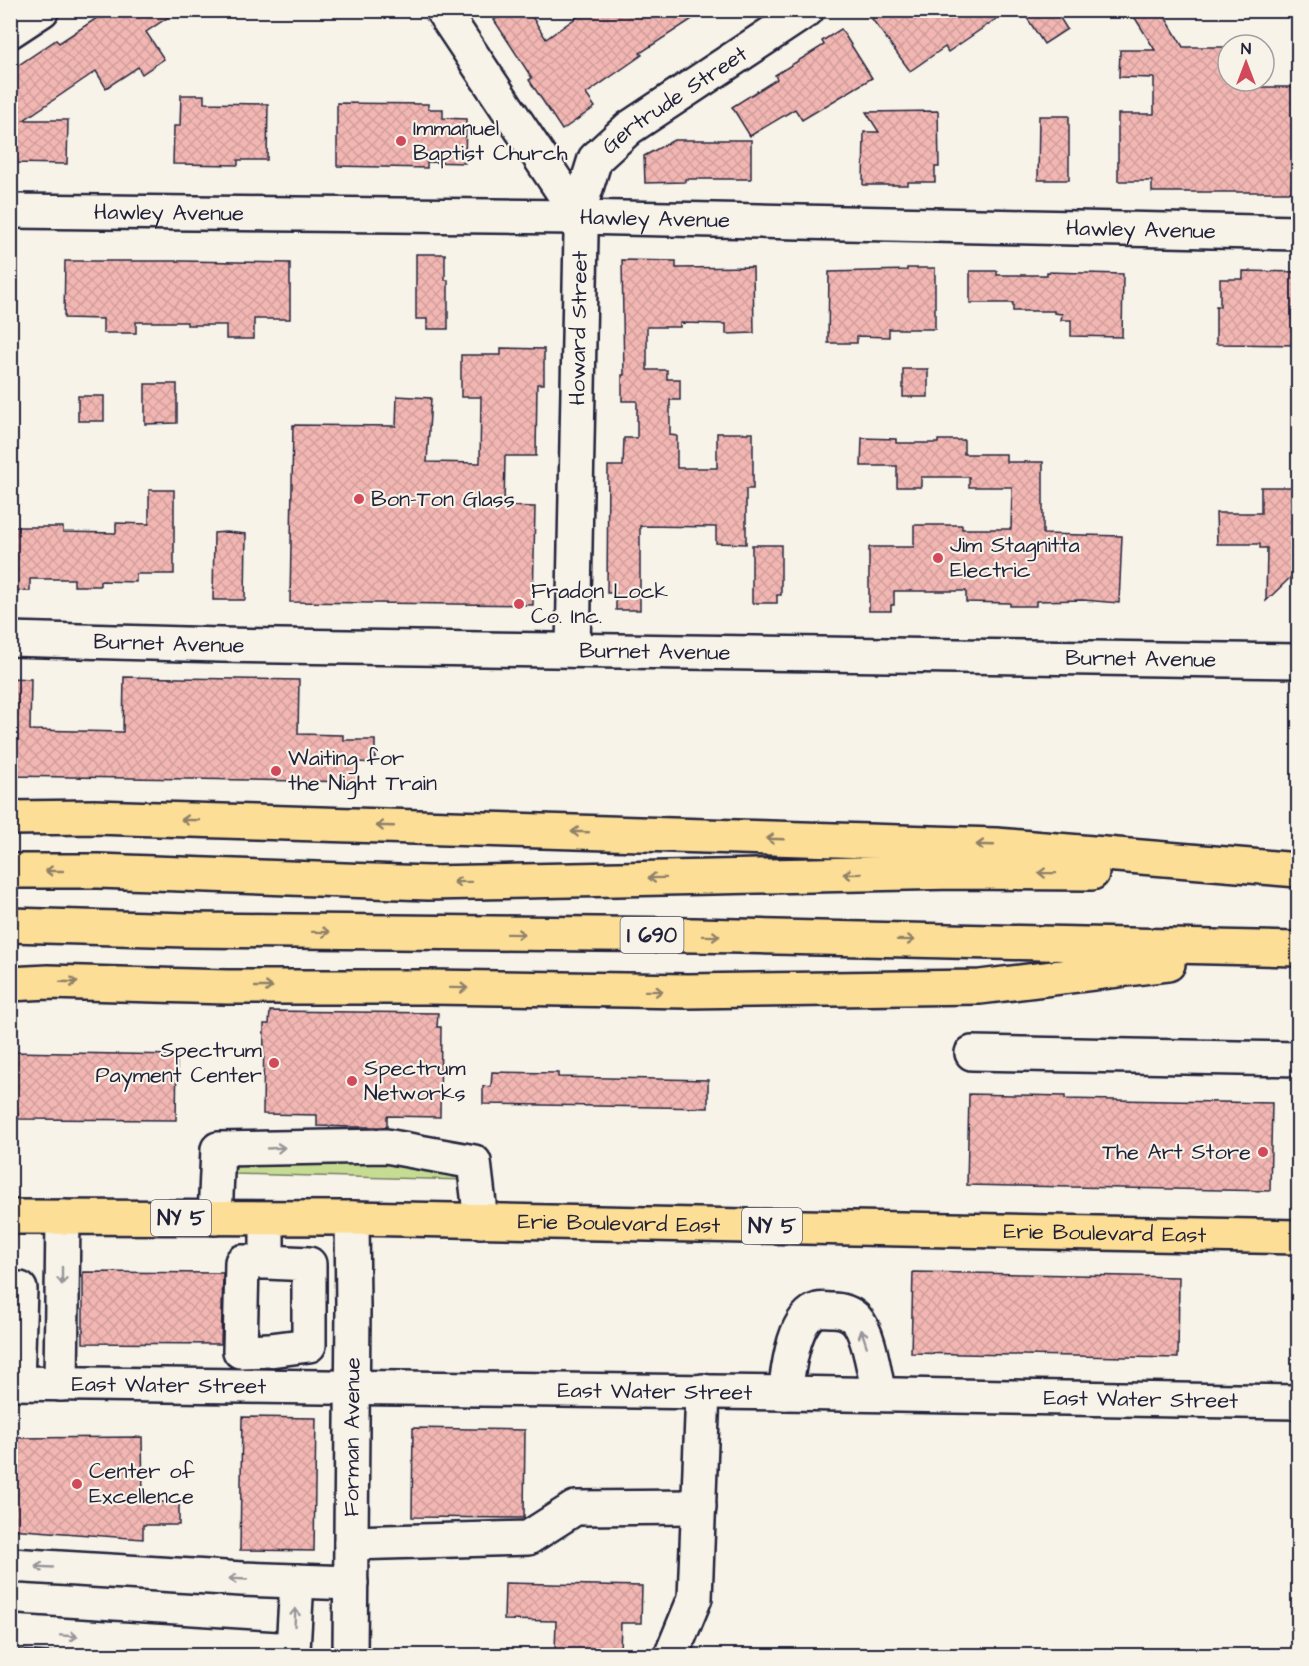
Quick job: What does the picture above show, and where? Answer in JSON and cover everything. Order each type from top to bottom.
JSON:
[{"type":"main road","points":[[10,807],[94,817]]},
{"type":"main road","points":[[10,818],[94,817],[996,845],[1297,870]]},
{"type":"main road","points":[[10,871],[98,871],[428,883],[955,872],[1158,874],[1297,870]]},
{"type":"main road","name":"I 690","points":[[10,925],[187,930],[695,935],[1296,949]]},
{"type":"main road","points":[[10,984],[48,982],[227,987],[688,991],[980,987],[1296,949]]},
{"type":"main road","name":"Erie Boulevard East","points":[[10,1216],[352,1218],[1299,1237]]},
{"type":"street","points":[[10,32],[42,10]]},
{"type":"street","name":"Howard Street","points":[[442,10],[575,210],[581,234],[573,650]]},
{"type":"street","name":"Gertrude Street","points":[[577,217],[595,159],[629,128],[807,10]]},
{"type":"street","name":"Hawley Avenue","points":[[10,211],[577,217],[1299,233]]},
{"type":"street","name":"Burnet Avenue","points":[[10,639],[1299,661]]},
{"type":"street","points":[[10,941],[187,930]]},
{"type":"street","points":[[972,1053],[1299,1059]]},
{"type":"street","points":[[215,1218],[218,1149],[386,1146],[474,1162],[481,1221]]},
{"type":"street","points":[[61,1383],[63,1217]]},
{"type":"street","name":"Forman Avenue","points":[[350,1656],[352,1218]]},
{"type":"street","points":[[267,1219],[267,1262]]},
{"type":"street","points":[[242,1262],[267,1262],[309,1264],[309,1345],[240,1351],[242,1262]]},
{"type":"street","points":[[14,1383],[20,1289]]},
{"type":"street","points":[[785,1393],[792,1348],[798,1330],[812,1313],[818,1310],[842,1310],[856,1319],[865,1334],[879,1394]]},
{"type":"street","points":[[258,1386],[259,1351]]},
{"type":"street","name":"East Water Street","points":[[14,1383],[703,1391],[1299,1402]]},
{"type":"street","points":[[671,1656],[695,1598],[703,1391]]},
{"type":"street","points":[[351,1543],[528,1538],[575,1508],[699,1507]]},
{"type":"street","points":[[10,1565],[351,1583]]},
{"type":"street","points":[[10,1632],[293,1650],[297,1581]]},
{"type":"green space","points":[[445,1162],[465,1180],[234,1174],[238,1163]]},
{"type":"building","points":[[109,10],[179,10],[146,32],[164,59],[142,74],[138,67],[106,88],[96,71],[24,120],[68,120],[67,164],[10,163],[10,71],[56,40],[59,43]]},
{"type":"building","points":[[509,10],[528,10],[546,39],[587,10],[706,10],[640,53],[642,55],[586,94],[595,107],[562,130],[529,80],[532,78],[494,20]]},
{"type":"building","points":[[885,10],[1009,10],[948,52],[945,47],[910,71],[872,19]]},
{"type":"building","points":[[1039,10],[1055,10],[1067,29],[1044,44],[1027,18]]},
{"type":"building","points":[[1130,10],[1161,10],[1183,47],[1216,47],[1216,93],[1276,93],[1276,87],[1299,87],[1299,192],[1152,192],[1152,181],[1118,181],[1118,114],[1154,114],[1154,78],[1119,77],[1120,50],[1155,50]]},
{"type":"building","points":[[841,29],[872,78],[802,120],[795,109],[750,136],[732,107],[777,79],[775,75],[824,45],[822,41]]},
{"type":"building","points":[[181,95],[204,95],[204,103],[268,104],[267,160],[238,160],[238,165],[173,164],[174,126],[180,126]]},
{"type":"building","name":"Immanuel Baptist Church","points":[[337,103],[428,104],[428,109],[443,109],[443,118],[466,119],[465,163],[427,162],[427,168],[337,166]]},
{"type":"building","points":[[938,111],[939,167],[935,167],[935,182],[908,182],[908,185],[863,185],[864,132],[879,132],[866,112]]},
{"type":"building","points":[[1039,116],[1069,116],[1069,180],[1038,180]]},
{"type":"building","points":[[674,140],[751,140],[751,179],[685,179],[685,182],[645,183],[644,156]]},
{"type":"building","points":[[416,254],[445,254],[445,280],[448,280],[448,329],[427,329],[427,319],[416,319]]},
{"type":"building","points":[[622,260],[676,261],[676,268],[753,267],[754,333],[726,334],[726,324],[680,323],[680,327],[647,327],[647,370],[667,370],[667,379],[680,379],[680,400],[670,400],[670,435],[677,436],[677,468],[717,468],[717,433],[753,433],[753,489],[746,489],[746,544],[716,543],[716,527],[640,526],[640,610],[616,610],[616,593],[607,593],[608,466],[623,466],[624,438],[637,438],[637,401],[622,401],[622,375],[624,375]]},
{"type":"building","points":[[65,261],[290,263],[290,319],[254,319],[254,339],[226,339],[226,325],[187,325],[187,322],[136,322],[136,333],[103,333],[103,319],[64,318]]},
{"type":"building","points":[[907,268],[935,268],[935,329],[889,329],[889,337],[857,336],[857,343],[828,343],[829,272],[907,270]]},
{"type":"building","points":[[970,271],[997,271],[997,275],[1047,275],[1047,272],[1123,274],[1122,337],[1071,336],[1071,320],[1061,320],[1062,314],[1054,313],[1054,311],[1013,311],[1013,303],[970,303]]},
{"type":"building","points":[[1243,271],[1299,272],[1299,345],[1216,344],[1216,306],[1220,306],[1220,279],[1243,279]]},
{"type":"building","points":[[501,348],[544,349],[544,384],[537,384],[536,456],[505,456],[504,506],[535,507],[533,605],[290,602],[293,425],[396,426],[397,396],[431,398],[427,462],[480,463],[481,397],[461,397],[461,355],[501,355]]},
{"type":"building","points":[[903,369],[928,369],[928,397],[903,397]]},
{"type":"building","points":[[145,384],[177,384],[177,423],[145,424]]},
{"type":"building","points":[[78,396],[104,396],[104,421],[78,421]]},
{"type":"building","points":[[862,438],[896,439],[896,443],[938,443],[938,440],[964,440],[964,454],[1006,454],[1006,462],[1043,462],[1043,534],[1122,536],[1119,603],[1083,600],[1036,601],[1036,606],[1010,606],[1010,603],[966,602],[966,591],[894,591],[894,605],[891,605],[891,611],[869,611],[869,547],[914,547],[914,525],[962,525],[962,529],[1011,529],[1012,487],[969,487],[969,477],[921,477],[921,487],[897,487],[897,466],[861,466]]},
{"type":"building","points":[[1261,487],[1299,487],[1299,549],[1295,549],[1294,574],[1266,601],[1267,548],[1260,548],[1260,544],[1217,544],[1216,513],[1261,513]]},
{"type":"building","points":[[149,490],[174,490],[174,574],[136,574],[136,582],[100,581],[100,586],[74,586],[74,579],[30,579],[30,591],[10,590],[10,527],[63,527],[63,532],[116,533],[116,523],[149,524]]},
{"type":"building","points":[[214,533],[246,534],[245,600],[213,600]]},
{"type":"building","points":[[752,545],[781,545],[781,595],[777,595],[777,603],[752,603]]},
{"type":"building","points":[[124,677],[299,680],[298,734],[343,735],[343,740],[375,740],[375,763],[358,762],[357,782],[10,776],[10,678],[31,679],[30,730],[123,732]]},
{"type":"building","name":"Spectrum Networks","points":[[270,1011],[438,1013],[437,1027],[441,1027],[440,1117],[387,1116],[387,1127],[352,1127],[317,1126],[317,1115],[263,1114],[264,1024],[269,1024]]},
{"type":"building","points":[[10,1052],[177,1055],[176,1120],[18,1119],[18,1113],[10,1113]]},
{"type":"building","points":[[492,1072],[558,1073],[558,1077],[708,1080],[708,1108],[483,1104],[483,1086],[491,1087]]},
{"type":"building","points":[[969,1094],[1065,1096],[1065,1099],[1272,1103],[1270,1191],[967,1185]]},
{"type":"building","points":[[83,1272],[223,1273],[221,1344],[83,1343]]},
{"type":"building","points":[[913,1272],[1179,1277],[1178,1358],[911,1353]]},
{"type":"building","points":[[242,1417],[316,1418],[314,1551],[240,1550]]},
{"type":"building","points":[[413,1428],[525,1430],[524,1518],[412,1517]]},
{"type":"building","name":"Center of Excellence","points":[[142,1437],[143,1501],[179,1503],[179,1525],[143,1525],[143,1539],[10,1529],[10,1438]]},
{"type":"building","points":[[505,1583],[642,1586],[641,1623],[621,1623],[620,1652],[608,1652],[608,1656],[567,1656],[567,1651],[555,1651],[556,1621],[504,1620]]},
{"type":"place","name":"Immanuel Baptist Church","points":[[401,141]]},
{"type":"place","name":"Bon-Ton Glass","points":[[359,499]]},
{"type":"place","name":"Jim Stagnitta Electric","points":[[938,558]]},
{"type":"place","name":"Fradon Lock Co. Inc.","points":[[519,604]]},
{"type":"place","name":"Waiting for the Night Train","points":[[276,771]]},
{"type":"place","name":"Spectrum Payment Center","points":[[274,1063]]},
{"type":"place","name":"Spectrum Networks","points":[[352,1081]]},
{"type":"place","name":"The Art Store","points":[[1263,1152]]},
{"type":"place","name":"Center of Excellence","points":[[77,1484]]}]
